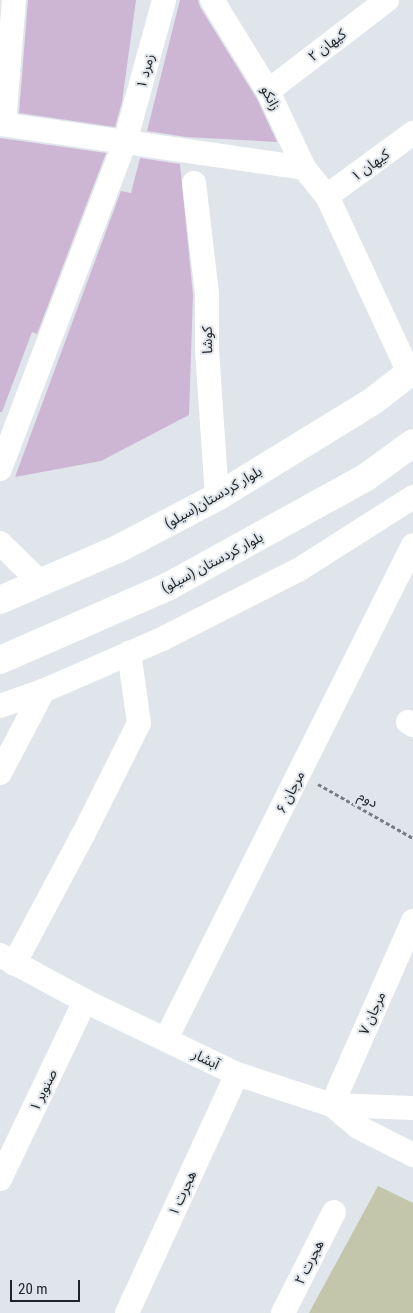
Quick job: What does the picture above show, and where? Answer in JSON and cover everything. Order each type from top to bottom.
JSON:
[{"type":"main road","name":"بلوار کردستان(سیلو)","points":[[0,600],[118,549],[217,497],[373,401],[411,372]]},
{"type":"main road","name":"بلوار کردستان (سیلو)","points":[[0,660],[169,586],[365,478],[413,443]]},
{"type":"street","points":[[14,0],[2,124],[304,168]]},
{"type":"street","name":"زمرد ۱","points":[[0,469],[125,142],[164,0]]},
{"type":"street","name":"زانکو","points":[[212,0],[268,91],[304,168],[327,196],[411,372]]},
{"type":"street","name":"کیهان ۲","points":[[268,91],[387,0]]},
{"type":"street","name":"کیهان ۱","points":[[327,196],[413,133]]},
{"type":"street","name":"کوشا","points":[[194,183],[207,294],[207,350],[217,497]]},
{"type":"street","points":[[0,706],[43,691],[129,653],[300,569],[412,501]]},
{"type":"street","points":[[0,544],[42,583]]},
{"type":"street","name":"مرجان ۶","points":[[166,1039],[413,545]]},
{"type":"street","points":[[7,959],[83,835],[139,724],[129,653]]},
{"type":"street","points":[[0,773],[43,691]]},
{"type":"street","name":"مرجان ۷","points":[[332,1105],[413,921]]},
{"type":"street","name":"آبشار","points":[[7,959],[85,1001],[236,1074],[332,1105],[358,1128],[413,1155]]},
{"type":"street","name":"صنوبر ۱","points":[[1,1176],[85,1001]]},
{"type":"street","name":"هجرت ۱","points":[[127,1313],[236,1074]]},
{"type":"street","points":[[332,1105],[413,1108]]},
{"type":"street","name":"هجرت ۲","points":[[284,1313],[334,1212]]},
{"type":"path","name":"دوم","points":[[311,780],[413,838]]},
{"type":"green space","points":[[378,1186],[413,1203],[413,1313],[309,1313]]},
{"type":"building","points":[[28,0],[136,0],[122,102],[115,127],[19,113]]},
{"type":"building","points":[[180,0],[198,0],[200,7],[257,99],[277,142],[186,137],[147,131]]},
{"type":"building","points":[[0,138],[106,153],[37,334],[32,332],[2,412],[0,412]]},
{"type":"building","points":[[140,158],[180,164],[193,295],[189,415],[101,461],[15,477],[121,191],[131,193]]}]
